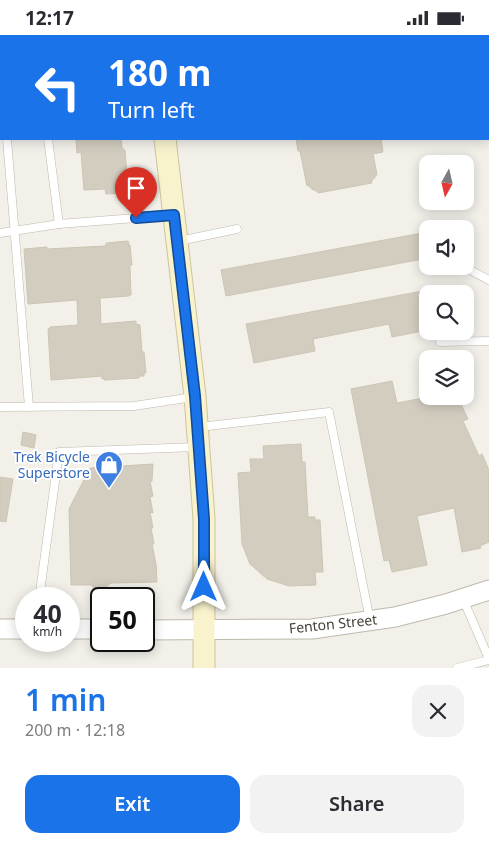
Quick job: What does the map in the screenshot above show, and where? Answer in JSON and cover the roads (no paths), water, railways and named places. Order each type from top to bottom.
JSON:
[{"type":"main road","points":[[165,140],[195,396],[204,519],[204,668]]},
{"type":"street","name":"Fenton Street","points":[[155,630],[312,629],[395,617],[446,605],[489,590]]},
{"type":"street","points":[[0,629],[15,629]]},
{"type":"lane","points":[[7,140],[29,407]]},
{"type":"lane","points":[[48,140],[59,223]]},
{"type":"lane","points":[[0,233],[59,223],[174,215]]},
{"type":"lane","points":[[177,241],[237,229]]},
{"type":"lane","points":[[474,272],[489,280]]},
{"type":"lane","points":[[440,342],[489,341]]},
{"type":"lane","points":[[0,407],[134,406],[195,396]]},
{"type":"lane","points":[[41,587],[59,452],[198,437],[329,412],[370,621]]},
{"type":"lane","points":[[457,668],[489,659],[463,599]]},
{"type":"place","name":"Trek Bicycle Superstore","points":[[109,489]]}]
